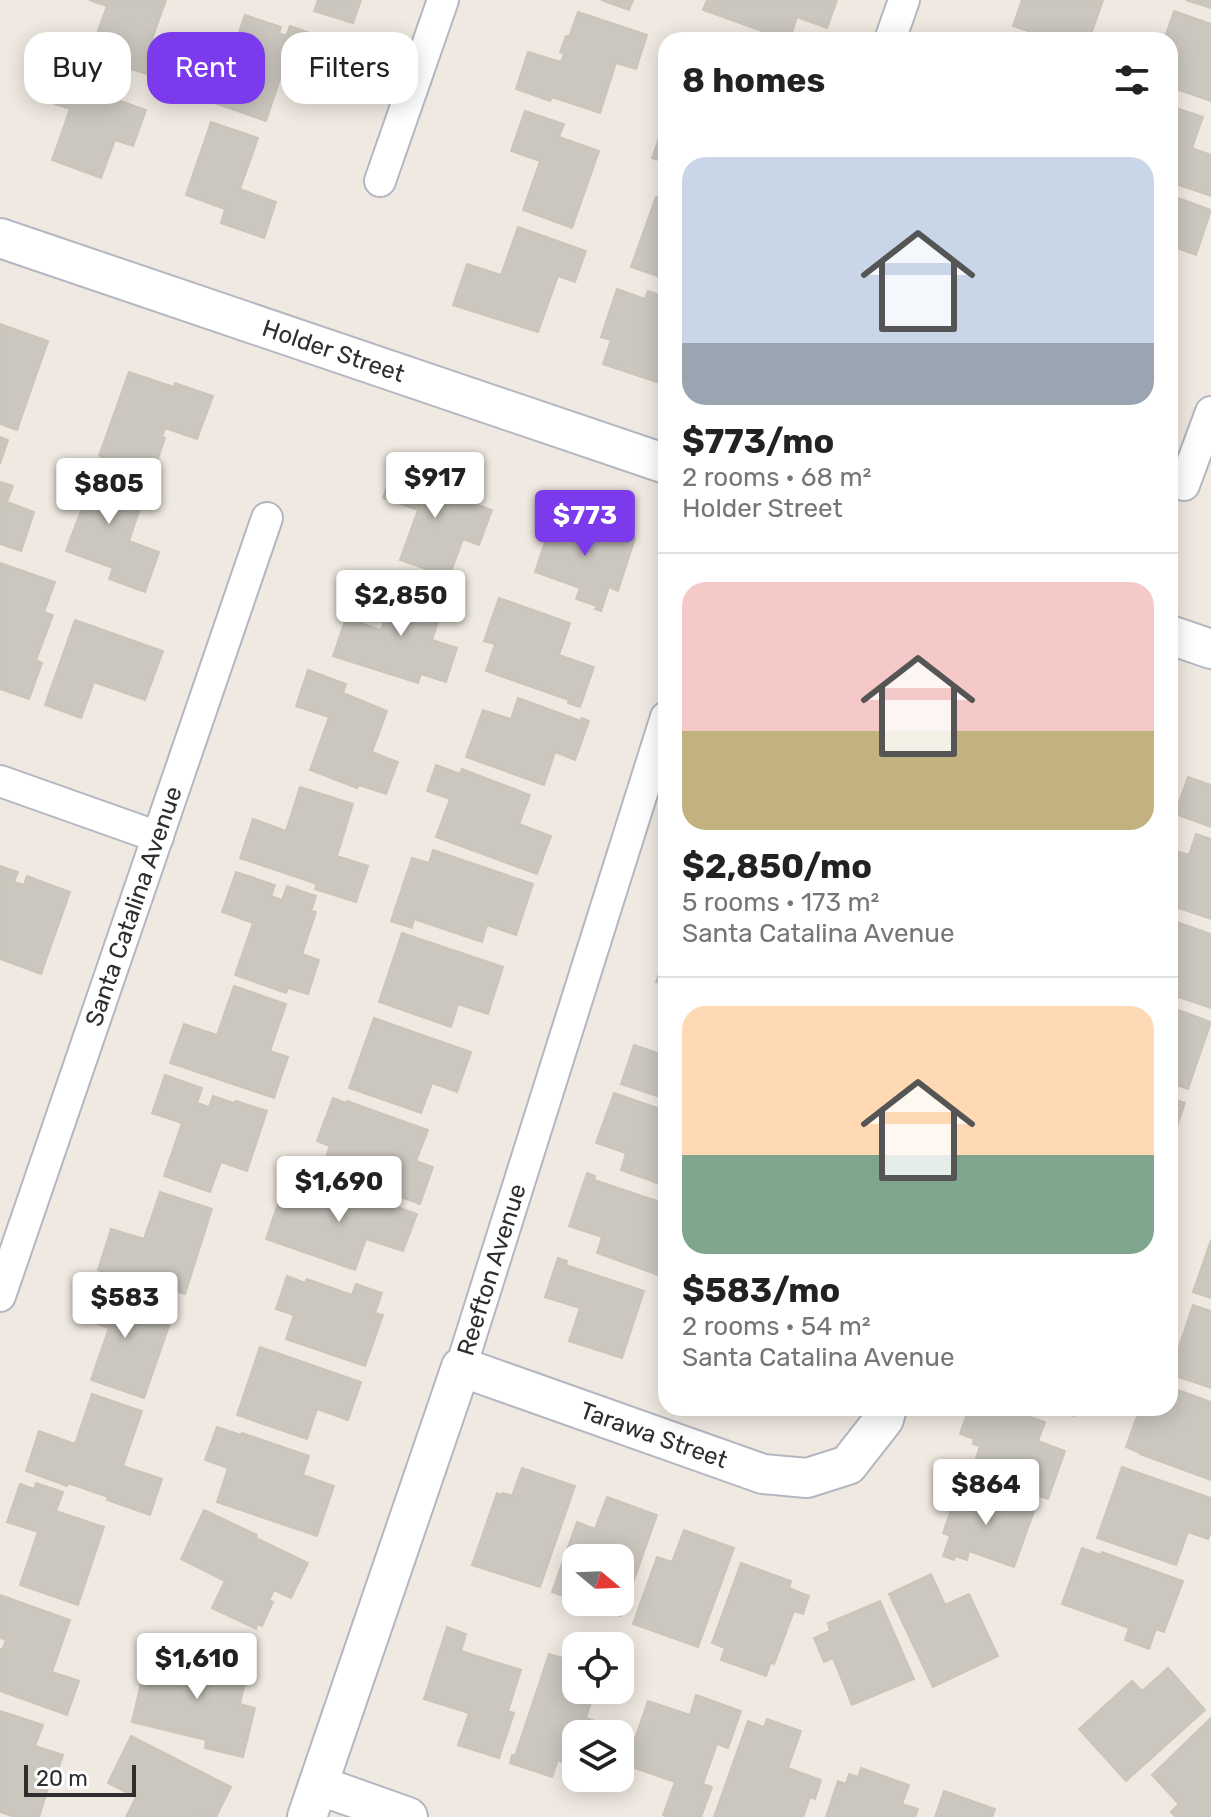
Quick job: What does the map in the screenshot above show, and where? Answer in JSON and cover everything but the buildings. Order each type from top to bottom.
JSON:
[{"type":"street","points":[[380,181],[443,0]]},
{"type":"street","points":[[893,32],[904,0]]},
{"type":"street","name":"Holder Street","points":[[0,238],[658,461]]},
{"type":"street","points":[[1184,485],[1211,412]]},
{"type":"street","name":"Santa Catalina Avenue","points":[[0,1296],[267,518]]},
{"type":"street","points":[[1178,638],[1211,649]]},
{"type":"street","name":"Reefton Avenue","points":[[313,1801],[461,1367],[658,742]]},
{"type":"street","points":[[0,781],[158,837]]},
{"type":"street","name":"Tarawa Street","points":[[461,1367],[763,1474],[807,1478],[848,1465],[885,1416]]},
{"type":"street","points":[[313,1801],[408,1817]]}]
